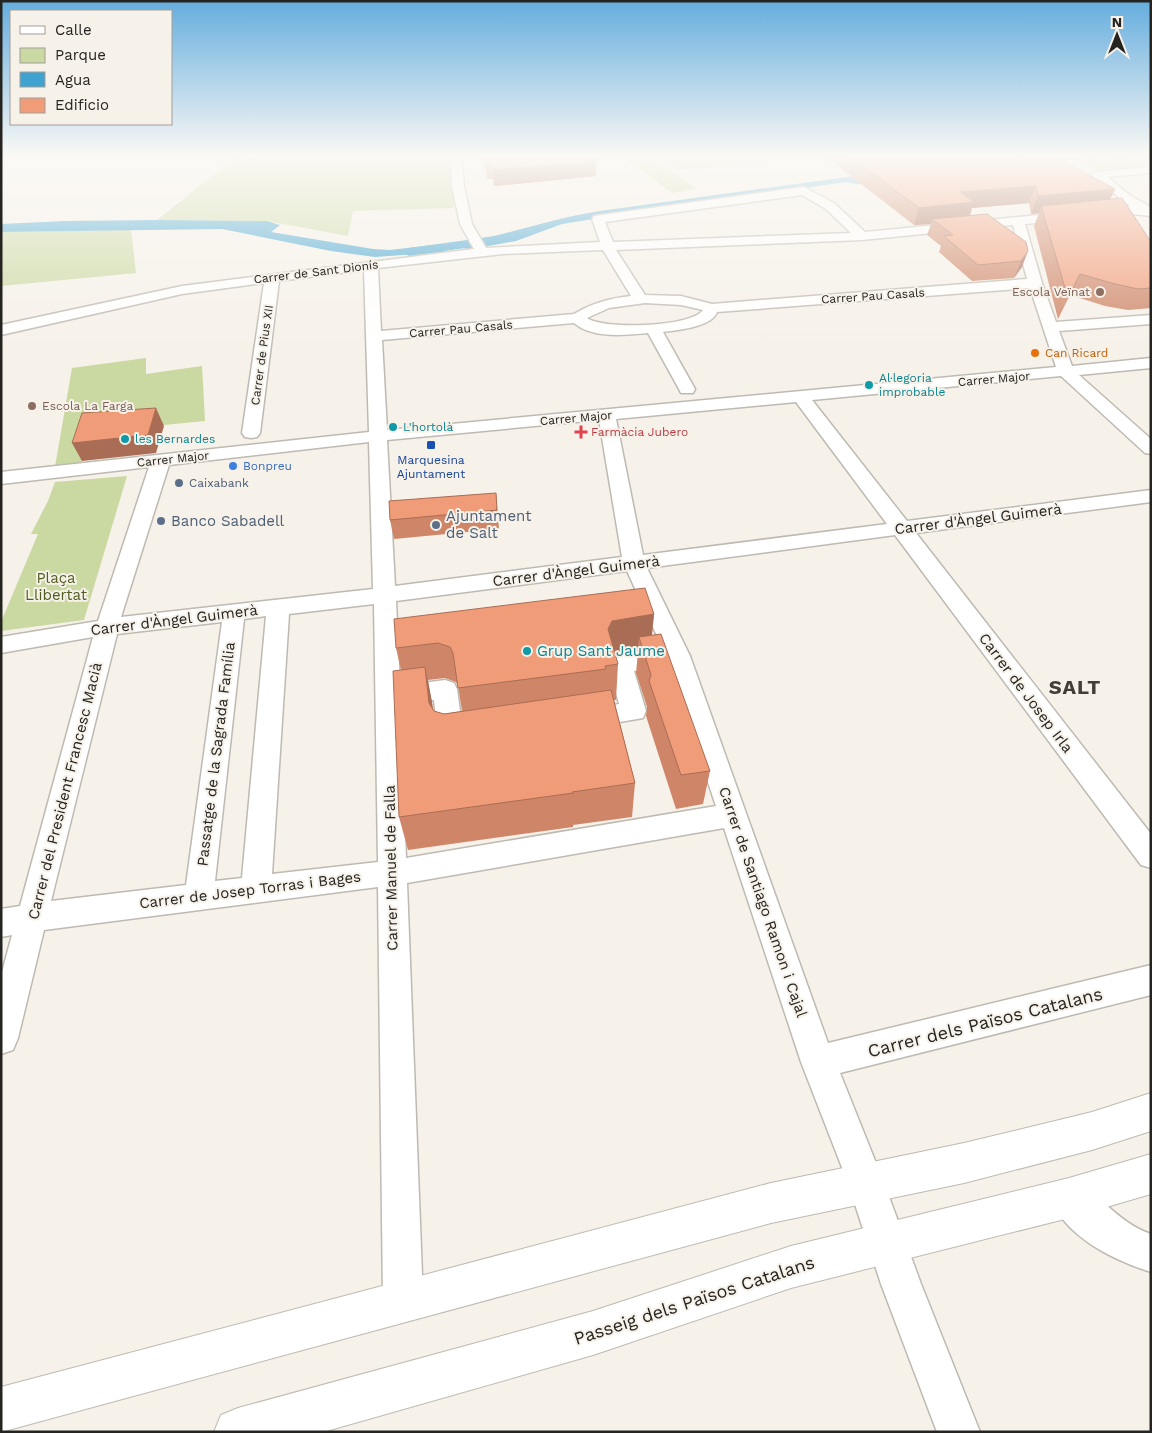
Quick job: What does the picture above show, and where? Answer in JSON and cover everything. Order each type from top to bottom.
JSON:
[{"type":"main road","points":[[1,1410],[771,1203],[964,1163],[1082,1134],[1151,1112]]},
{"type":"main road","name":"Passeig dels Països Catalans","points":[[238,1432],[593,1334],[791,1267],[1068,1198],[1151,1174]]},
{"type":"street","points":[[466,222],[478,246]]},
{"type":"street","points":[[599,222],[608,247],[641,300]]},
{"type":"street","points":[[847,222],[862,236]]},
{"type":"street","name":"Carrer de Sant Dionís","points":[[1,330],[182,290],[371,266],[478,246],[608,247],[862,236],[1015,222]]},
{"type":"street","points":[[1024,222],[1035,283],[1066,372],[1151,449]]},
{"type":"street","name":"Carrer Manuel de Falla","points":[[371,266],[385,595],[403,1301]]},
{"type":"street","name":"Carrer de Pius XII","points":[[252,433],[272,278]]},
{"type":"street","name":"Carrer Pau Casals","points":[[711,308],[1035,283]]},
{"type":"street","points":[[641,300],[683,300],[699,303],[711,308],[709,314],[700,320],[653,328],[601,329],[583,323],[578,318],[584,313],[603,306],[641,300]]},
{"type":"street","name":"Carrer Pau Casals","points":[[374,336],[578,318]]},
{"type":"street","points":[[1051,327],[1151,319]]},
{"type":"street","points":[[653,328],[687,389]]},
{"type":"street","name":"Carrer Major","points":[[1,478],[378,436],[1151,363]]},
{"type":"street","name":"Carrer de Josep Irla","points":[[801,397],[1151,856]]},
{"type":"street","name":"Carrer de Santiago Ramon i Cajal","points":[[607,415],[634,563],[678,656],[818,1062],[960,1432]]},
{"type":"street","name":"Carrer del President Francesc Macià","points":[[1,1038],[107,627],[161,460]]},
{"type":"street","name":"Carrer d'Àngel Guimerà","points":[[1,645],[107,627],[385,595],[1151,496]]},
{"type":"street","points":[[256,889],[278,607]]},
{"type":"street","name":"Passatge de la Sagrada Família","points":[[199,896],[234,612]]},
{"type":"street","points":[[567,721],[634,711],[620,664],[678,656]]},
{"type":"street","points":[[387,697],[445,689],[451,737],[480,733]]},
{"type":"street","name":"Carrer de Josep Torras i Bages","points":[[1,923],[33,916],[391,873],[734,815]]},
{"type":"street","name":"Carrer dels Països Catalans","points":[[818,1062],[1151,980]]},
{"type":"street","points":[[1068,1198],[1095,1224],[1128,1245],[1151,1253]]},
{"type":"green space","points":[[272,222],[351,222],[348,236]]},
{"type":"green space","points":[[131,230],[136,273],[1,286],[1,232]]},
{"type":"green space","points":[[146,358],[146,374],[202,366],[205,421],[92,432],[81,464],[55,467],[72,368]]},
{"type":"green space","name":"Plaça Llibertat","points":[[127,476],[84,620],[1,631],[1,622],[38,534],[31,534],[48,501],[55,482]]},
{"type":"water","points":[[46,222],[270,222],[280,225],[271,232],[373,249],[390,250],[441,244],[444,252],[375,257],[331,251],[222,229],[1,232],[1,224]]},
{"type":"water","points":[[550,222],[576,222],[562,224],[516,241],[466,250],[462,242]]},
{"type":"building","points":[[936,222],[998,222],[1026,242],[1028,251],[1021,261],[978,265],[944,236],[953,235]]},
{"type":"building","points":[[1046,222],[1138,222],[1151,242],[1151,288],[1138,289],[1080,274],[1068,298]]},
{"type":"building","points":[[156,408],[148,435],[72,443],[82,413]]},
{"type":"building","points":[[496,493],[497,510],[390,520],[389,501]]},
{"type":"building","points":[[645,588],[654,614],[612,621],[608,629],[618,664],[605,666],[606,669],[458,688],[453,653],[450,647],[438,643],[396,648],[394,619]]},
{"type":"building","points":[[661,634],[710,771],[681,775],[649,681],[651,675],[639,637]]},
{"type":"building","points":[[425,667],[429,703],[434,711],[444,714],[611,690],[635,783],[399,817],[393,671]]},
{"type":"waterway","points":[[409,252],[496,240]]},
{"type":"place","name":"Escola Veïnat","points":[[1100,292]]},
{"type":"place","name":"Can Ricard","points":[[1035,353]]},
{"type":"place","name":"Al·legoria improbable","points":[[869,385]]},
{"type":"place","name":"Escola La Farga","points":[[32,406]]},
{"type":"place","name":"L'hortolà","points":[[393,427]]},
{"type":"place","name":"Farmàcia Jubero","points":[[581,432]]},
{"type":"place","name":"les Bernardes","points":[[125,439]]},
{"type":"place","name":"Marquesina Ajuntament","points":[[431,445]]},
{"type":"place","name":"Bonpreu","points":[[233,466]]},
{"type":"place","name":"Caixabank","points":[[179,483]]},
{"type":"place","name":"Banco Sabadell","points":[[161,521]]},
{"type":"place","name":"Ajuntament de Salt","points":[[436,525]]},
{"type":"place","name":"Grup Sant Jaume","points":[[527,651]]},
{"type":"district","name":"SALT","points":[[1075,687]]}]
